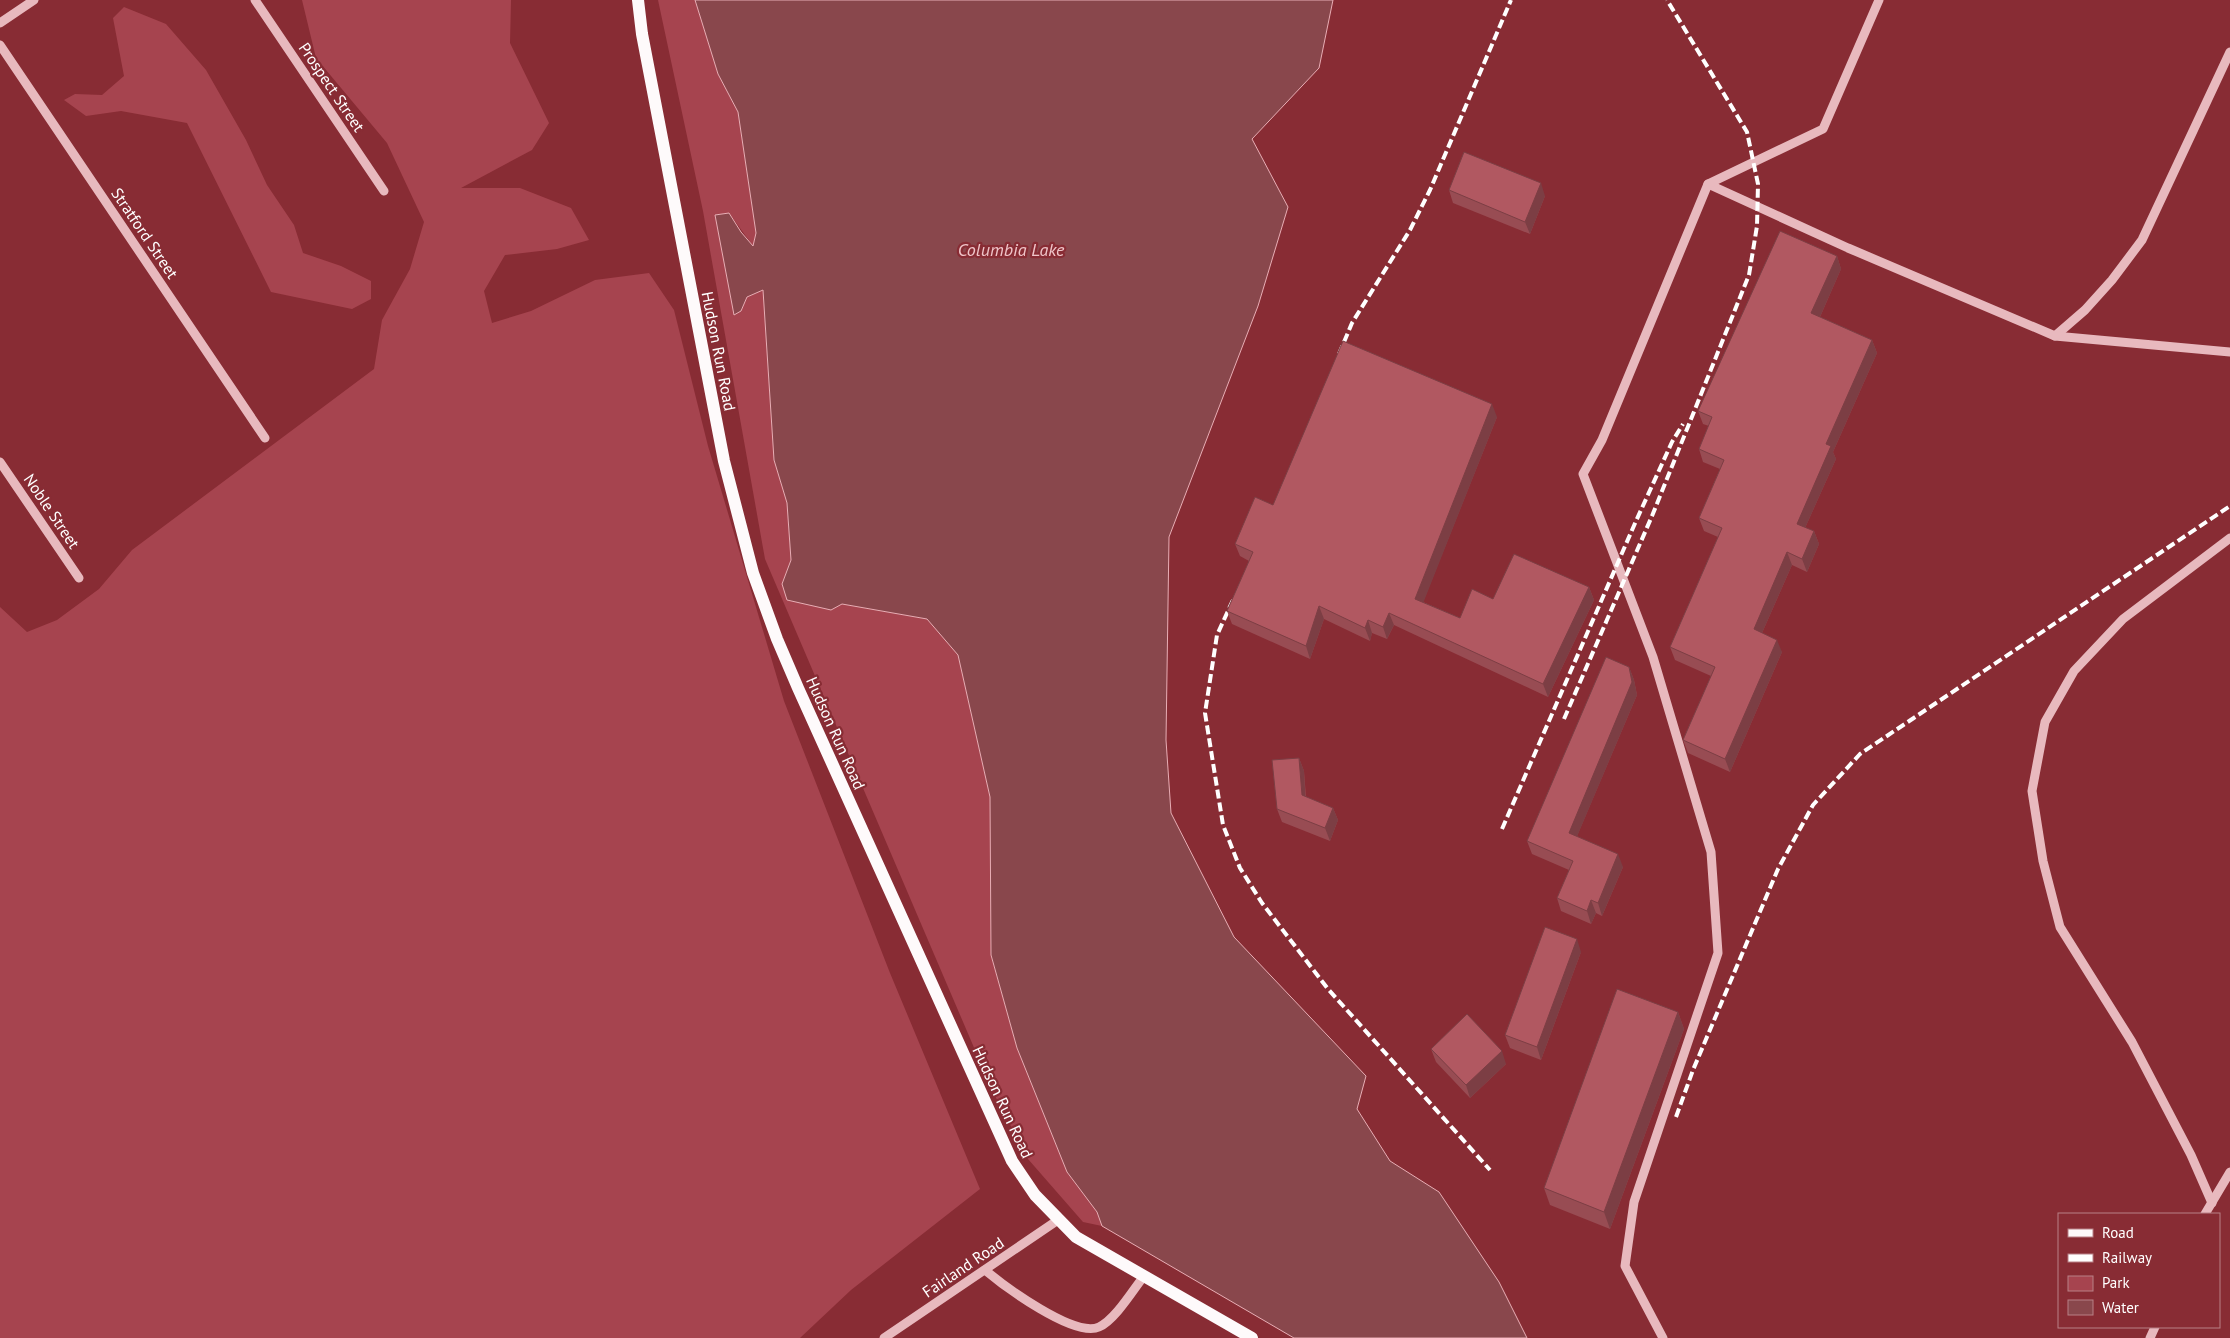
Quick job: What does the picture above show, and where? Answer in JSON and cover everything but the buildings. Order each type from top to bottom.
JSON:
[{"type":"main road","name":"Hudson Run Road","points":[[638,0],[642,34],[714,409],[740,525],[753,573],[777,639],[798,688],[1012,1161],[1036,1195],[1076,1237],[1252,1338]]},
{"type":"street","points":[[0,23],[34,0]]},
{"type":"street","name":"Prospect Street","points":[[255,0],[384,191]]},
{"type":"street","points":[[1663,1338],[1625,1266],[1634,1202],[1718,953],[1711,852],[1653,656],[1583,474],[1602,440],[1708,184],[1824,129],[1879,0]]},
{"type":"street","name":"Stratford Street","points":[[0,45],[265,438]]},
{"type":"street","points":[[2055,336],[2085,310],[2142,240],[2230,52]]},
{"type":"street","points":[[1708,184],[1848,248],[2055,336],[2230,352]]},
{"type":"street","name":"Noble Street","points":[[0,462],[79,578]]},
{"type":"street","points":[[2212,1203],[2191,1155],[2132,1042],[2060,927],[2043,861],[2032,792],[2044,722],[2074,671],[2123,619],[2230,538]]},
{"type":"street","points":[[2206,1213],[2230,1172]]},
{"type":"street","name":"Fairland Road","points":[[884,1338],[1058,1220]]},
{"type":"street","points":[[985,1270],[1028,1302],[1057,1318],[1084,1328],[1097,1328],[1108,1321],[1144,1276]]},
{"type":"green space","points":[[302,0],[511,0],[510,43],[549,123],[532,150],[461,188],[520,188],[571,208],[589,240],[557,249],[505,255],[484,291],[492,323],[531,311],[595,280],[649,273],[674,310],[708,446],[784,701],[890,973],[980,1189],[851,1290],[800,1338],[0,1338],[0,607],[27,632],[57,620],[99,589],[132,550],[374,369],[382,320],[410,269],[424,222],[387,143],[316,58]]},
{"type":"green space","points":[[658,0],[695,0],[718,74],[738,112],[756,233],[753,246],[729,213],[716,215],[741,311],[747,297],[763,290],[774,460],[787,503],[791,560],[782,584],[842,604],[927,619],[958,655],[990,797],[991,956],[1017,1048],[1067,1172],[1097,1212],[1102,1226],[1083,1222],[1028,1159],[993,1092],[765,559],[703,211]]},
{"type":"green space","points":[[124,7],[166,24],[206,70],[246,140],[267,185],[294,225],[303,253],[341,266],[371,281],[371,299],[352,309],[271,292],[187,123],[121,111],[86,116],[64,100],[75,94],[102,95],[124,76],[113,18]]},
{"type":"water","name":"Columbia Lake","points":[[695,0],[1333,0],[1319,68],[1252,139],[1288,207],[1258,306],[1169,537],[1166,740],[1171,813],[1234,937],[1366,1076],[1357,1109],[1390,1161],[1439,1192],[1499,1282],[1527,1338],[1294,1338],[1102,1226],[1097,1212],[1067,1172],[1017,1048],[991,955],[990,797],[958,655],[927,619],[842,604],[831,610],[787,600],[782,584],[791,560],[787,503],[774,460],[763,290],[747,297],[741,311],[734,315],[715,215],[729,213],[753,246],[756,233],[738,112],[718,74]]},
{"type":"railway","points":[[1339,354],[1352,323],[1410,230],[1430,190],[1511,0]]},
{"type":"railway","points":[[1564,719],[1652,516],[1749,275],[1757,226],[1758,184],[1747,132],[1667,0]]},
{"type":"railway","points":[[1502,829],[1636,521],[1672,442],[1683,424]]},
{"type":"railway","points":[[1676,1117],[1693,1070],[1778,869],[1813,805],[1860,754],[2230,506]]},
{"type":"railway","points":[[1233,600],[1217,635],[1205,713],[1223,825],[1240,868],[1262,903],[1328,989],[1490,1170]]}]
